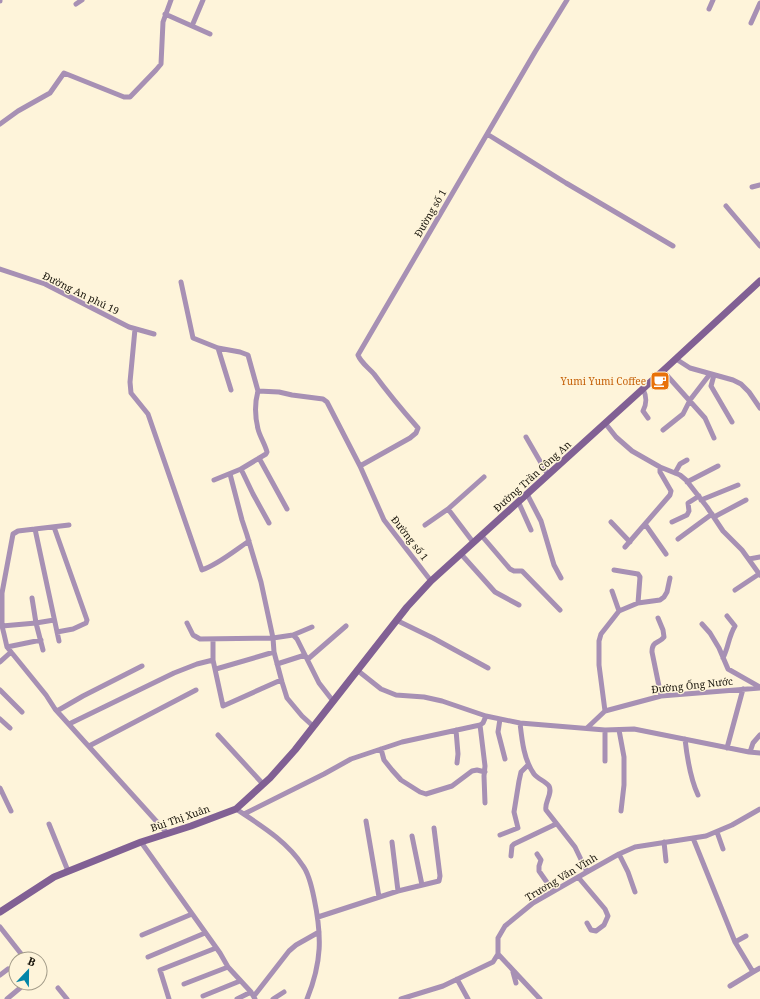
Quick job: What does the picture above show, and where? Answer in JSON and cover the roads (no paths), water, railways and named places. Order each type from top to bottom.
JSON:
[{"type":"main road","name":"Đường Trần Công An","points":[[333,701],[396,620],[431,581],[605,424],[760,281]]},
{"type":"main road","name":"Bùi Thị Xuân","points":[[0,912],[45,881],[141,842],[191,826],[236,809],[263,784],[295,750],[333,701]]},
{"type":"street","points":[[76,4],[82,0]]},
{"type":"street","points":[[0,124],[18,111],[50,94],[64,73],[124,98],[130,97],[160,64],[163,22],[171,0]]},
{"type":"street","points":[[192,26],[203,0]]},
{"type":"street","name":"Đường số 1","points":[[362,464],[410,438],[416,433],[418,428],[380,384],[358,355],[567,0]]},
{"type":"street","points":[[709,9],[713,0]]},
{"type":"street","points":[[751,23],[760,3]]},
{"type":"street","points":[[165,14],[210,34]]},
{"type":"street","points":[[487,134],[566,184],[673,246]]},
{"type":"street","points":[[752,187],[760,185]]},
{"type":"street","points":[[726,206],[760,246]]},
{"type":"street","name":"Đường An phú 19","points":[[0,269],[45,284],[124,324],[135,329],[154,334]]},
{"type":"street","points":[[181,282],[193,338],[218,348],[248,355],[258,391],[256,400],[256,420],[267,451],[266,454],[241,469],[214,480]]},
{"type":"street","points":[[135,329],[130,382],[131,393],[148,414],[202,570],[224,558],[249,541]]},
{"type":"street","points":[[218,348],[231,390]]},
{"type":"street","points":[[676,359],[690,368],[733,380],[741,384],[749,392],[760,408]]},
{"type":"street","points":[[662,371],[705,418],[714,438]]},
{"type":"street","points":[[663,430],[683,414],[690,400],[712,374]]},
{"type":"street","points":[[712,374],[711,386],[732,422]]},
{"type":"street","points":[[642,389],[646,394],[646,405],[643,412],[648,418]]},
{"type":"street","name":"Đường số 1","points":[[258,391],[279,392],[323,399],[326,402],[362,464],[384,520],[431,581]]},
{"type":"street","points":[[605,424],[616,437],[632,451],[660,467],[680,475],[700,498],[723,531],[742,550],[760,574],[735,590]]},
{"type":"street","points":[[526,437],[548,475]]},
{"type":"street","points":[[259,458],[286,509]]},
{"type":"street","points":[[675,473],[680,464],[687,460]]},
{"type":"street","points":[[687,482],[718,466]]},
{"type":"street","points":[[624,547],[670,495],[671,491],[660,472],[660,467]]},
{"type":"street","points":[[241,469],[269,523]]},
{"type":"street","points":[[230,474],[261,582],[273,638],[274,652],[281,680],[287,698],[302,716],[313,726]]},
{"type":"street","points":[[424,525],[448,509],[484,477]]},
{"type":"street","points":[[672,522],[687,516],[689,511],[688,503],[738,484]]},
{"type":"street","points":[[527,494],[541,521],[554,565],[561,578]]},
{"type":"street","points":[[678,539],[713,516],[746,500]]},
{"type":"street","points":[[518,502],[531,530]]},
{"type":"street","points":[[448,509],[473,542]]},
{"type":"street","points":[[611,522],[630,542]]},
{"type":"street","points":[[645,524],[666,554]]},
{"type":"street","points":[[69,525],[18,531],[13,534],[2,593],[2,630],[9,649],[46,694],[57,711],[167,833]]},
{"type":"street","points":[[54,527],[87,620],[86,623],[57,632]]},
{"type":"street","points":[[35,529],[59,641]]},
{"type":"street","points":[[481,535],[510,569],[514,571],[522,571],[560,610]]},
{"type":"street","points":[[461,554],[495,592],[519,605]]},
{"type":"street","points":[[749,559],[760,557]]},
{"type":"street","points":[[614,570],[636,573],[640,576],[638,603]]},
{"type":"street","points":[[605,711],[599,665],[600,636],[619,611],[638,603],[660,600],[664,597],[667,592],[670,578]]},
{"type":"street","points":[[612,591],[619,611]]},
{"type":"street","points":[[32,598],[36,624],[43,650]]},
{"type":"street","points":[[723,658],[727,650],[729,635],[735,626],[727,616]]},
{"type":"street","points":[[658,618],[664,637],[662,640],[654,644],[652,647],[652,652],[661,696]]},
{"type":"street","points":[[2,630],[54,620]]},
{"type":"street","points":[[396,620],[488,668]]},
{"type":"street","points":[[186,624],[195,638],[200,639],[273,638],[293,635],[312,627]]},
{"type":"street","points":[[702,624],[710,633],[728,669],[760,687]]},
{"type":"street","points":[[277,664],[306,657],[346,626]]},
{"type":"street","points":[[293,635],[297,639],[319,683],[333,701]]},
{"type":"street","points":[[213,639],[213,660],[222,703],[224,706],[281,680]]},
{"type":"street","points":[[0,662],[9,649],[41,640]]},
{"type":"street","points":[[216,669],[274,652]]},
{"type":"street","points":[[69,724],[174,673],[197,664],[213,660]]},
{"type":"street","points":[[57,711],[82,696],[142,666]]},
{"type":"street","points":[[357,670],[381,689],[396,695],[424,697],[442,701],[486,716],[500,719],[520,723],[605,730],[634,729],[727,748],[750,752],[760,752]]},
{"type":"street","name":"Đường Ống Nước","points":[[587,728],[605,711],[661,696],[760,687]]},
{"type":"street","points":[[727,748],[743,689]]},
{"type":"street","points":[[0,690],[22,712]]},
{"type":"street","points":[[89,746],[196,690]]},
{"type":"street","points":[[244,814],[351,759],[402,742],[480,725],[483,723],[486,716]]},
{"type":"street","points":[[0,719],[10,728]]},
{"type":"street","points":[[500,719],[498,732],[505,759]]},
{"type":"street","points":[[520,723],[524,750],[528,764],[536,776],[548,785],[550,789],[545,808],[575,847],[587,872]]},
{"type":"street","points":[[480,725],[485,772],[485,803]]},
{"type":"street","points":[[456,730],[458,754],[457,763]]},
{"type":"street","points":[[605,730],[605,761]]},
{"type":"street","points":[[619,730],[624,757],[624,785],[621,811]]},
{"type":"street","points":[[218,735],[263,784]]},
{"type":"street","points":[[750,752],[753,743],[760,735]]},
{"type":"street","points":[[685,739],[687,757],[698,795]]},
{"type":"street","points":[[381,749],[384,760],[402,780],[420,792],[426,794],[452,786],[472,771],[477,770],[485,772]]},
{"type":"street","points":[[500,835],[518,828],[518,823],[514,812],[521,772],[528,764]]},
{"type":"street","points":[[0,788],[10,811]]},
{"type":"street","points":[[236,809],[276,837],[290,850],[304,867],[313,893],[320,932],[319,957],[316,974],[307,999]]},
{"type":"street","name":"Trương Văn Vĩnh","points":[[498,954],[498,938],[504,926],[533,903],[618,854],[635,847],[693,838],[717,832],[743,820],[760,809]]},
{"type":"street","points":[[366,821],[379,897]]},
{"type":"street","points":[[49,824],[68,871]]},
{"type":"street","points":[[511,856],[512,846],[514,844],[556,824]]},
{"type":"street","points":[[318,917],[398,891],[437,882],[440,879],[434,828]]},
{"type":"street","points":[[717,832],[723,849]]},
{"type":"street","points":[[412,836],[422,885]]},
{"type":"street","points":[[693,838],[735,942],[753,972]]},
{"type":"street","points":[[141,842],[228,967],[253,995]]},
{"type":"street","points":[[392,842],[398,891]]},
{"type":"street","points":[[664,842],[666,861]]},
{"type":"street","points":[[537,854],[541,860],[539,871],[553,891]]},
{"type":"street","points":[[618,854],[628,872],[635,892]]},
{"type":"street","points":[[578,877],[608,913],[607,920],[599,929],[593,931],[587,924]]},
{"type":"street","points":[[142,935],[192,914]]},
{"type":"street","points":[[0,927],[20,951]]},
{"type":"street","points":[[236,999],[253,995],[289,951],[296,945],[320,932]]},
{"type":"street","points":[[148,957],[205,933]]},
{"type":"street","points":[[735,942],[746,936]]},
{"type":"street","points":[[169,999],[160,970],[216,948]]},
{"type":"street","points":[[401,999],[443,986],[493,962],[498,954],[504,959],[513,972],[540,999]]},
{"type":"street","points":[[184,984],[228,967]]},
{"type":"street","points":[[730,986],[760,968]]},
{"type":"street","points":[[0,975],[8,969]]},
{"type":"street","points":[[513,972],[516,983]]},
{"type":"street","points":[[457,979],[468,999]]},
{"type":"street","points":[[203,996],[240,981]]},
{"type":"street","points":[[58,988],[67,999]]},
{"type":"street","points":[[7,999],[16,991]]},
{"type":"street","points":[[273,999],[284,992]]},
{"type":"place","name":"Yumi Yumi Coffee","points":[[660,381]]}]
